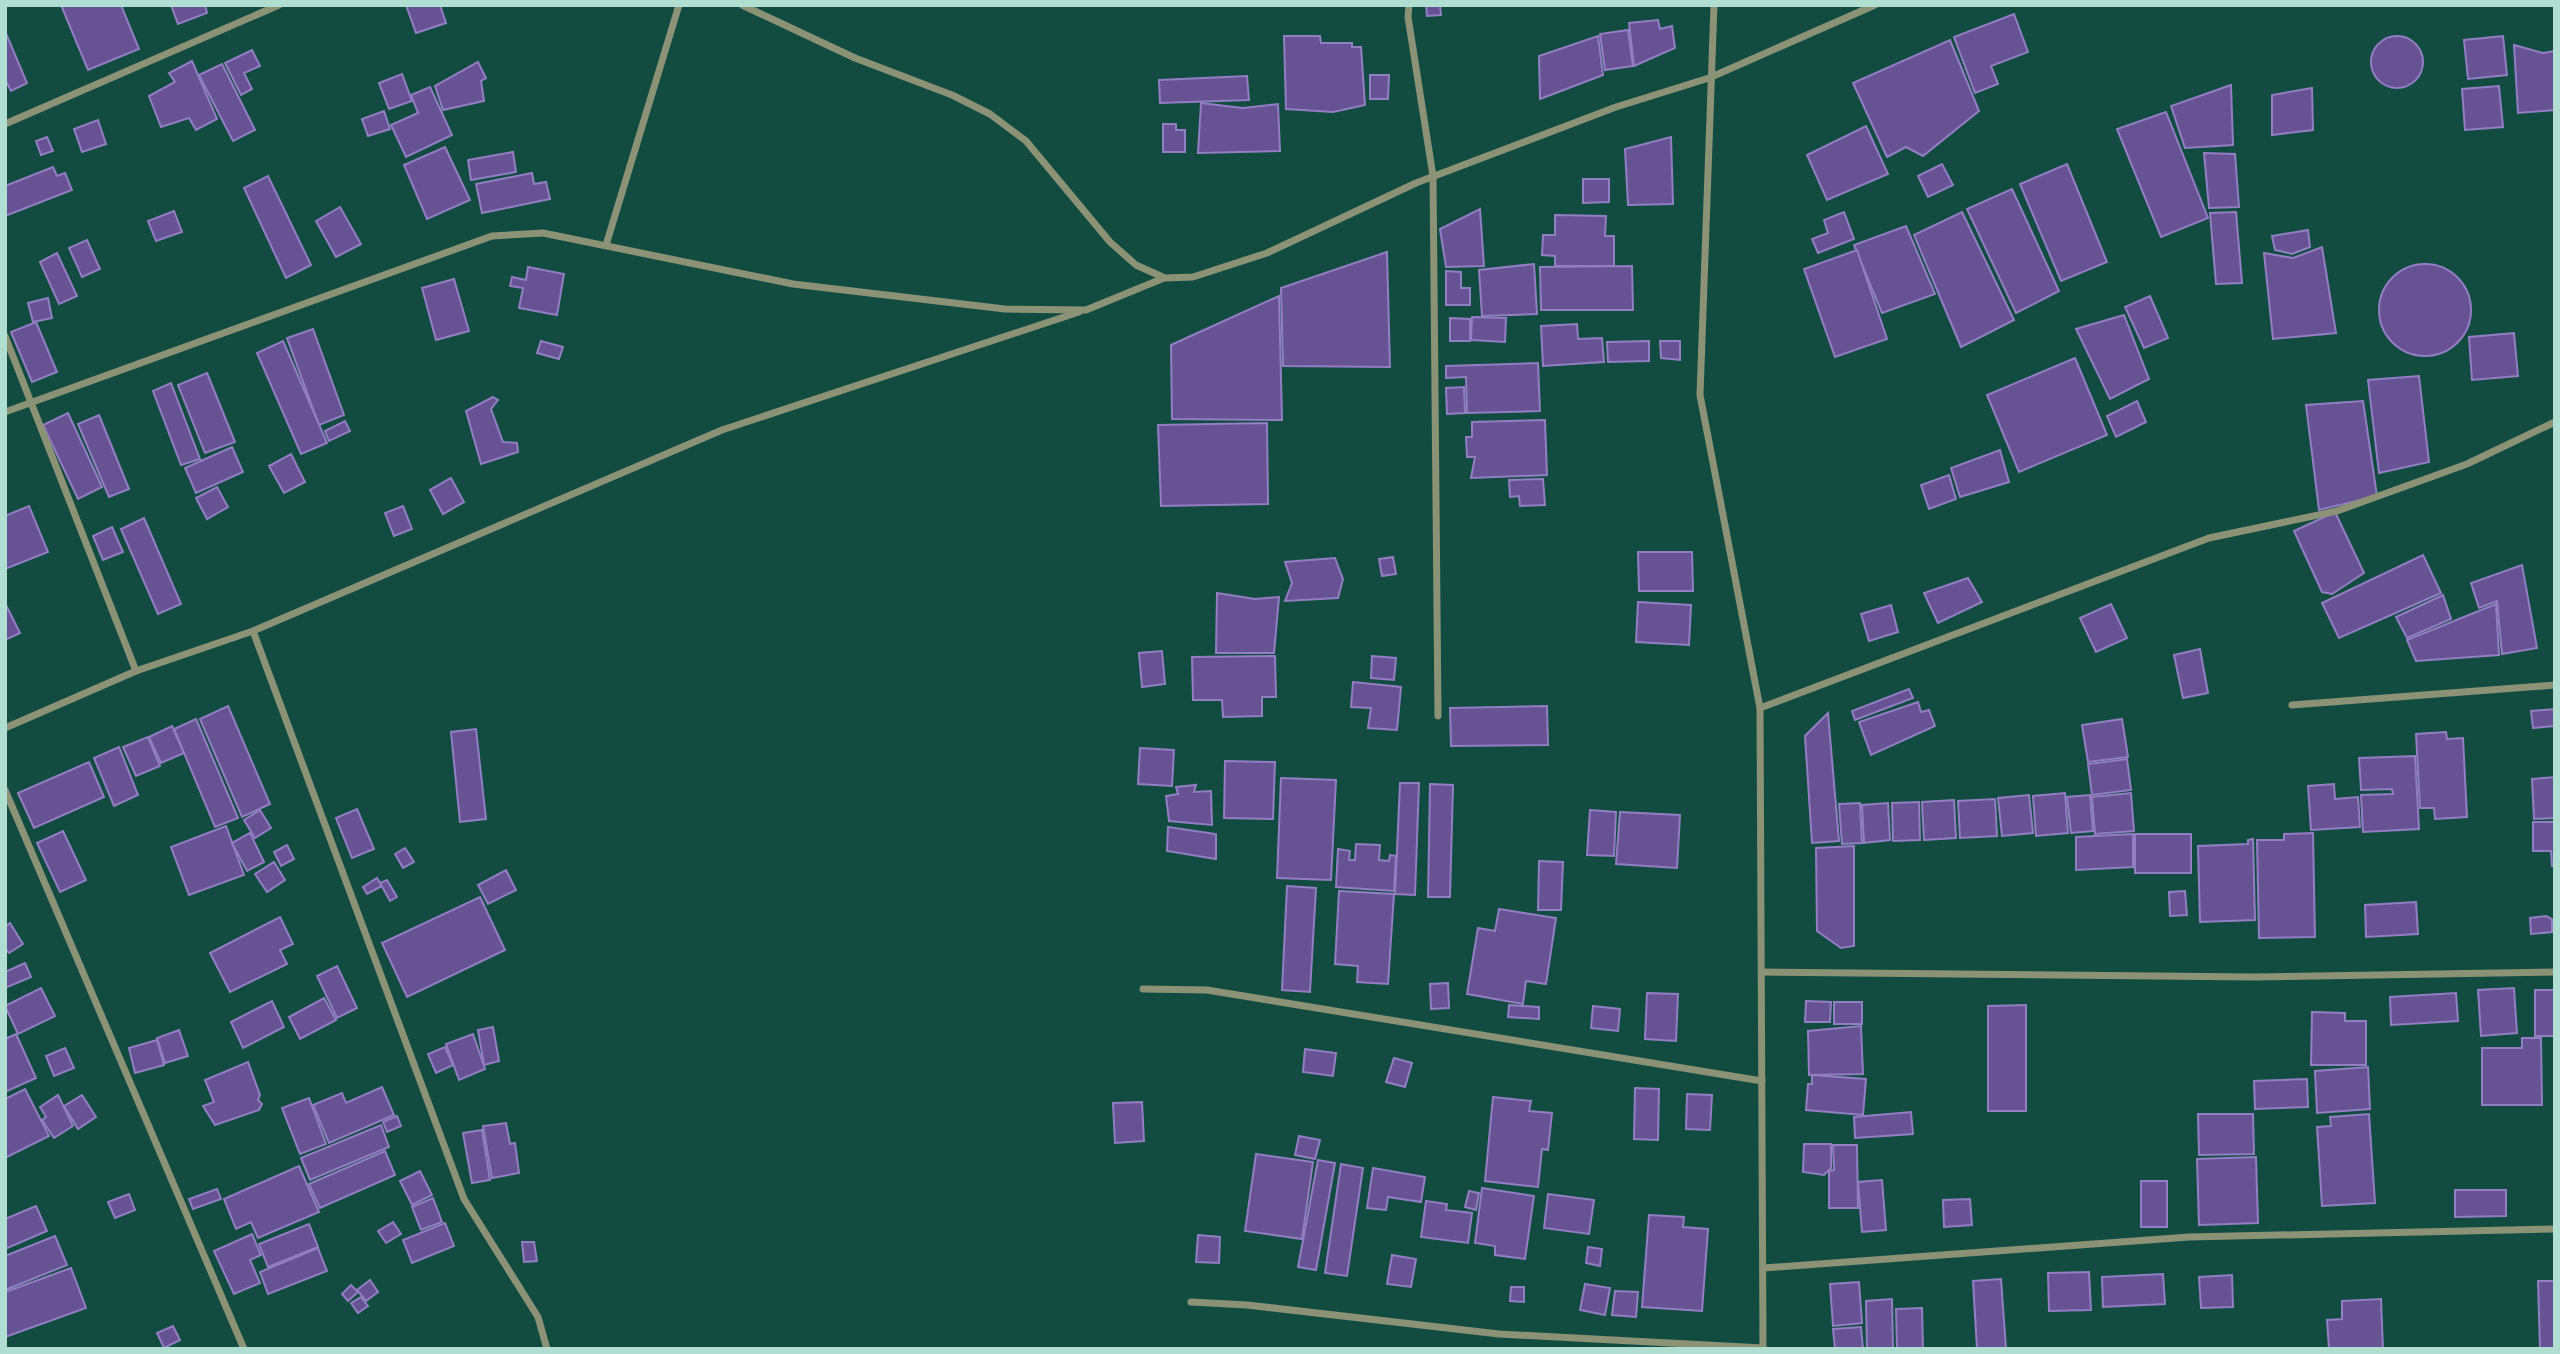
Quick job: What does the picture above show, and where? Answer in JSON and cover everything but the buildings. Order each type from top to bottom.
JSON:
[{"type":"street","points":[[5,124],[278,5]]},
{"type":"street","points":[[606,245],[679,5]]},
{"type":"street","points":[[742,5],[855,58],[952,95],[989,114],[1026,141],[1111,242],[1136,265],[1164,278]]},
{"type":"street","points":[[1409,5],[1408,17],[1433,176],[1438,716]]},
{"type":"street","points":[[1192,1302],[1247,1304],[1499,1334],[1763,1348],[1760,708],[1700,394],[1709,79],[1714,5]]},
{"type":"street","points":[[5,728],[136,671],[253,631],[722,430],[1086,310],[1164,278],[1193,277],[1267,253],[1433,176],[1616,107],[1709,79],[1875,5]]},
{"type":"street","points":[[5,412],[492,236],[543,233],[793,284],[1004,309],[1086,310]]},
{"type":"street","points":[[5,336],[33,400],[136,671]]},
{"type":"street","points":[[1760,708],[2209,538],[2350,506],[2467,464],[2555,422]]},
{"type":"street","points":[[253,631],[464,1199],[538,1317],[547,1349]]},
{"type":"street","points":[[2292,705],[2555,685]]},
{"type":"street","points":[[5,790],[244,1349]]},
{"type":"street","points":[[1762,972],[2254,977],[2555,972]]},
{"type":"street","points":[[1143,989],[1207,990],[1762,1081]]},
{"type":"street","points":[[1763,1268],[2189,1237],[2555,1229]]}]
